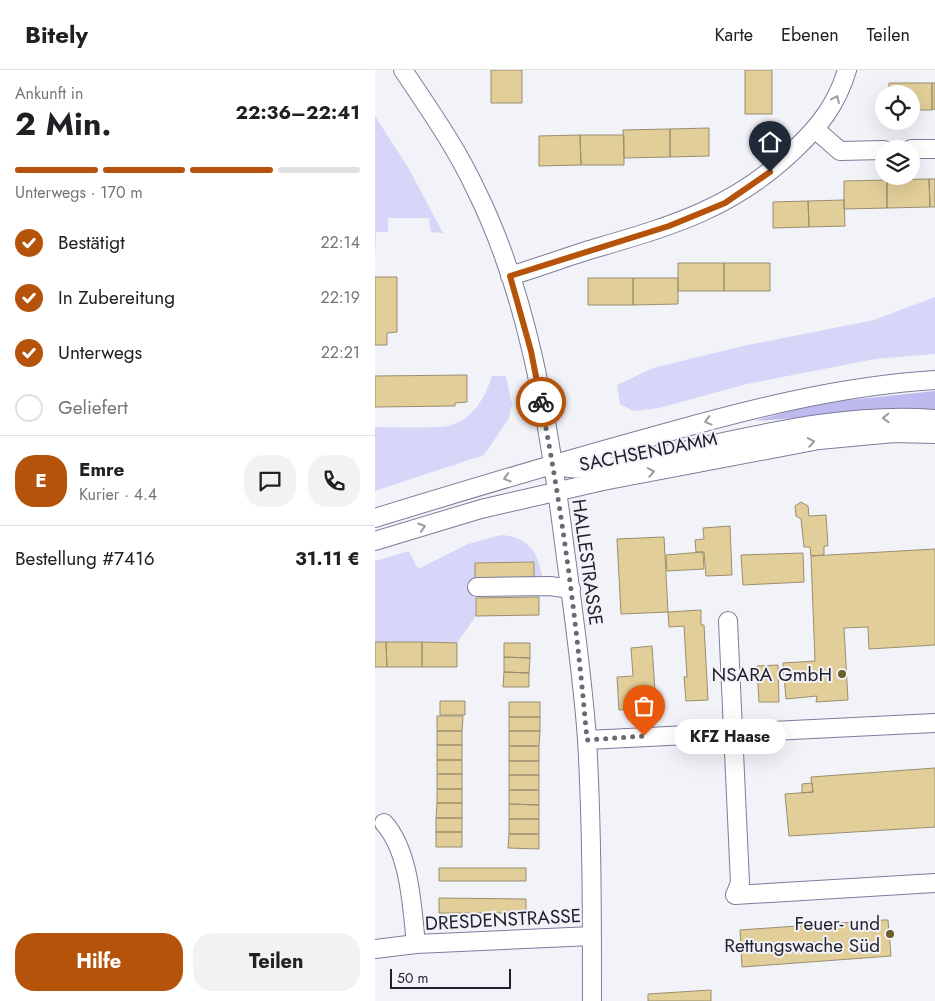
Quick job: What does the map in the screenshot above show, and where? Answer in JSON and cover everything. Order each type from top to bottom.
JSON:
[{"type":"street","name":"HALLESTRASSE","points":[[403,70],[445,134],[477,191],[510,276],[531,351],[554,464],[571,589],[587,740],[592,1001]]},
{"type":"street","points":[[510,276],[669,226],[725,203],[770,172],[816,130],[830,110],[847,70]]},
{"type":"street","points":[[816,130],[840,151],[875,150]]},
{"type":"street","points":[[920,149],[935,149]]},
{"type":"street","name":"SACHSENDAMM","points":[[375,518],[554,464],[755,408],[838,391],[935,380]]},
{"type":"street","name":"SACHSENDAMM","points":[[554,464],[569,469],[600,469],[816,424],[865,419],[935,418]]},
{"type":"street","name":"SACHSENDAMM","points":[[375,541],[481,509],[558,490],[819,440],[894,433],[935,434]]},
{"type":"street","points":[[477,587],[550,586],[571,589]]},
{"type":"street","points":[[728,621],[740,883],[735,895],[935,883]]},
{"type":"street","points":[[587,740],[732,731],[935,723]]},
{"type":"street","name":"DRESDENSTRASSE","points":[[384,823],[393,833],[406,873],[416,944]]},
{"type":"street","name":"DRESDENSTRASSE","points":[[375,949],[416,944],[592,936]]},
{"type":"shaded area","points":[[375,116],[409,169],[443,233],[431,232],[429,218],[388,218],[388,232],[376,232],[375,261]]},
{"type":"shaded area","points":[[935,297],[935,354],[875,359],[747,384],[659,408],[633,411],[620,404],[617,385],[653,368],[743,346],[874,320]]},
{"type":"shaded area","points":[[492,376],[506,376],[512,404],[509,418],[484,455],[375,491],[375,427],[452,425],[473,412],[482,399]]},
{"type":"shaded area","points":[[935,391],[935,413],[837,415],[754,421],[820,403]]},
{"type":"shaded area","points":[[501,535],[518,539],[530,547],[538,560],[542,576],[534,577],[534,562],[475,563],[476,616],[457,643],[375,642],[375,561],[409,551],[418,569],[468,544]]},
{"type":"building","points":[[491,70],[522,70],[522,103],[491,103]]},
{"type":"building","points":[[745,70],[772,70],[772,114],[745,114]]},
{"type":"building","points":[[889,83],[932,83],[932,110],[920,110],[920,85],[889,85]]},
{"type":"building","points":[[932,83],[935,83],[935,109],[932,110]]},
{"type":"building","points":[[709,128],[709,156],[670,157],[670,129]]},
{"type":"building","points":[[670,129],[670,157],[624,158],[623,130]]},
{"type":"building","points":[[580,135],[581,165],[539,166],[539,136]]},
{"type":"building","points":[[580,135],[624,135],[624,165],[581,165]]},
{"type":"building","points":[[920,179],[929,179],[930,207],[887,208],[887,185],[920,185]]},
{"type":"building","points":[[929,179],[935,179],[935,207],[930,207]]},
{"type":"building","points":[[875,180],[875,185],[887,185],[887,208],[844,209],[844,181]]},
{"type":"building","points":[[844,200],[845,226],[809,227],[808,201]]},
{"type":"building","points":[[808,201],[809,227],[773,228],[773,202]]},
{"type":"building","points":[[678,263],[724,263],[724,291],[678,291]]},
{"type":"building","points":[[724,263],[770,263],[770,291],[724,291]]},
{"type":"building","points":[[375,277],[397,277],[397,332],[387,333],[387,345],[375,345]]},
{"type":"building","points":[[588,278],[633,278],[633,305],[588,305]]},
{"type":"building","points":[[633,278],[678,278],[678,304],[633,305]]},
{"type":"building","points":[[467,375],[467,402],[455,403],[455,406],[375,407],[375,376]]},
{"type":"building","points":[[801,502],[808,506],[809,516],[826,515],[828,546],[824,546],[824,555],[811,556],[810,547],[804,547],[801,519],[796,516],[795,506]]},
{"type":"building","points":[[730,526],[732,575],[706,576],[704,552],[696,552],[695,540],[704,539],[703,528]]},
{"type":"building","points":[[664,537],[668,612],[621,614],[617,539]]},
{"type":"building","points":[[935,549],[935,645],[869,649],[868,627],[844,628],[848,700],[816,702],[817,696],[786,699],[783,663],[815,661],[811,556]]},
{"type":"building","points":[[703,552],[704,569],[667,571],[666,555]]},
{"type":"building","points":[[803,553],[804,582],[743,585],[741,555]]},
{"type":"building","points":[[534,562],[534,577],[475,578],[475,563]]},
{"type":"building","points":[[539,597],[539,615],[476,616],[476,598]]},
{"type":"building","points":[[701,610],[701,625],[704,625],[708,700],[686,701],[684,677],[687,677],[684,626],[669,627],[668,612]]},
{"type":"building","points":[[375,642],[386,642],[387,667],[375,667]]},
{"type":"building","points":[[386,642],[422,642],[422,667],[387,667]]},
{"type":"building","points":[[422,642],[457,643],[457,667],[422,667]]},
{"type":"building","points":[[504,643],[530,643],[530,658],[504,657]]},
{"type":"building","points":[[652,646],[656,707],[619,710],[617,677],[633,676],[631,648]]},
{"type":"building","points":[[504,657],[530,658],[529,673],[504,672]]},
{"type":"building","points":[[778,665],[779,702],[759,702],[757,666]]},
{"type":"building","points":[[504,672],[529,673],[529,687],[503,687]]},
{"type":"building","points":[[440,701],[465,701],[465,715],[440,715]]},
{"type":"building","points":[[509,702],[540,702],[540,717],[509,717]]},
{"type":"building","points":[[437,716],[463,716],[462,731],[437,731]]},
{"type":"building","points":[[509,717],[540,717],[540,731],[509,731]]},
{"type":"building","points":[[437,731],[462,731],[462,745],[437,745]]},
{"type":"building","points":[[509,731],[540,731],[539,746],[509,746]]},
{"type":"building","points":[[437,745],[462,745],[462,760],[437,760]]},
{"type":"building","points":[[509,746],[539,746],[539,761],[509,761]]},
{"type":"building","points":[[437,760],[462,760],[462,774],[437,774]]},
{"type":"building","points":[[509,761],[539,761],[539,775],[509,775]]},
{"type":"building","points":[[935,768],[935,827],[789,836],[785,794],[813,792],[811,777]]},
{"type":"building","points":[[437,774],[462,774],[462,789],[437,789]]},
{"type":"building","points":[[509,775],[539,775],[539,790],[509,790]]},
{"type":"building","points":[[812,783],[813,792],[802,793],[802,784]]},
{"type":"building","points":[[437,789],[462,789],[462,803],[437,803]]},
{"type":"building","points":[[509,790],[539,790],[539,805],[509,804]]},
{"type":"building","points":[[437,803],[462,803],[462,818],[436,818]]},
{"type":"building","points":[[509,804],[539,805],[539,819],[509,819]]},
{"type":"building","points":[[436,818],[462,818],[462,832],[436,832]]},
{"type":"building","points":[[509,819],[539,819],[539,834],[509,834]]},
{"type":"building","points":[[436,832],[462,832],[462,847],[436,847]]},
{"type":"building","points":[[509,834],[539,834],[539,849],[508,848]]},
{"type":"building","points":[[439,868],[526,868],[526,881],[439,881]]},
{"type":"building","points":[[439,898],[526,899],[526,913],[439,913]]},
{"type":"building","points":[[888,920],[891,956],[742,967],[740,930]]},
{"type":"building","points":[[711,990],[711,1001],[648,1001],[648,994]]},
{"type":"way so far","points":[[541,402],[554,464],[582,680],[587,740],[644,736]]},
{"type":"place","name":"NSARA GmbH","points":[[842,674]]},
{"type":"place","name":"KFZ Haase","points":[[644,736]]},
{"type":"place","name":"Feuer- und Rettungswache Süd","points":[[890,934]]},
{"type":"route","points":[[541,402],[531,351],[510,276],[669,226],[725,203],[770,172]]}]
